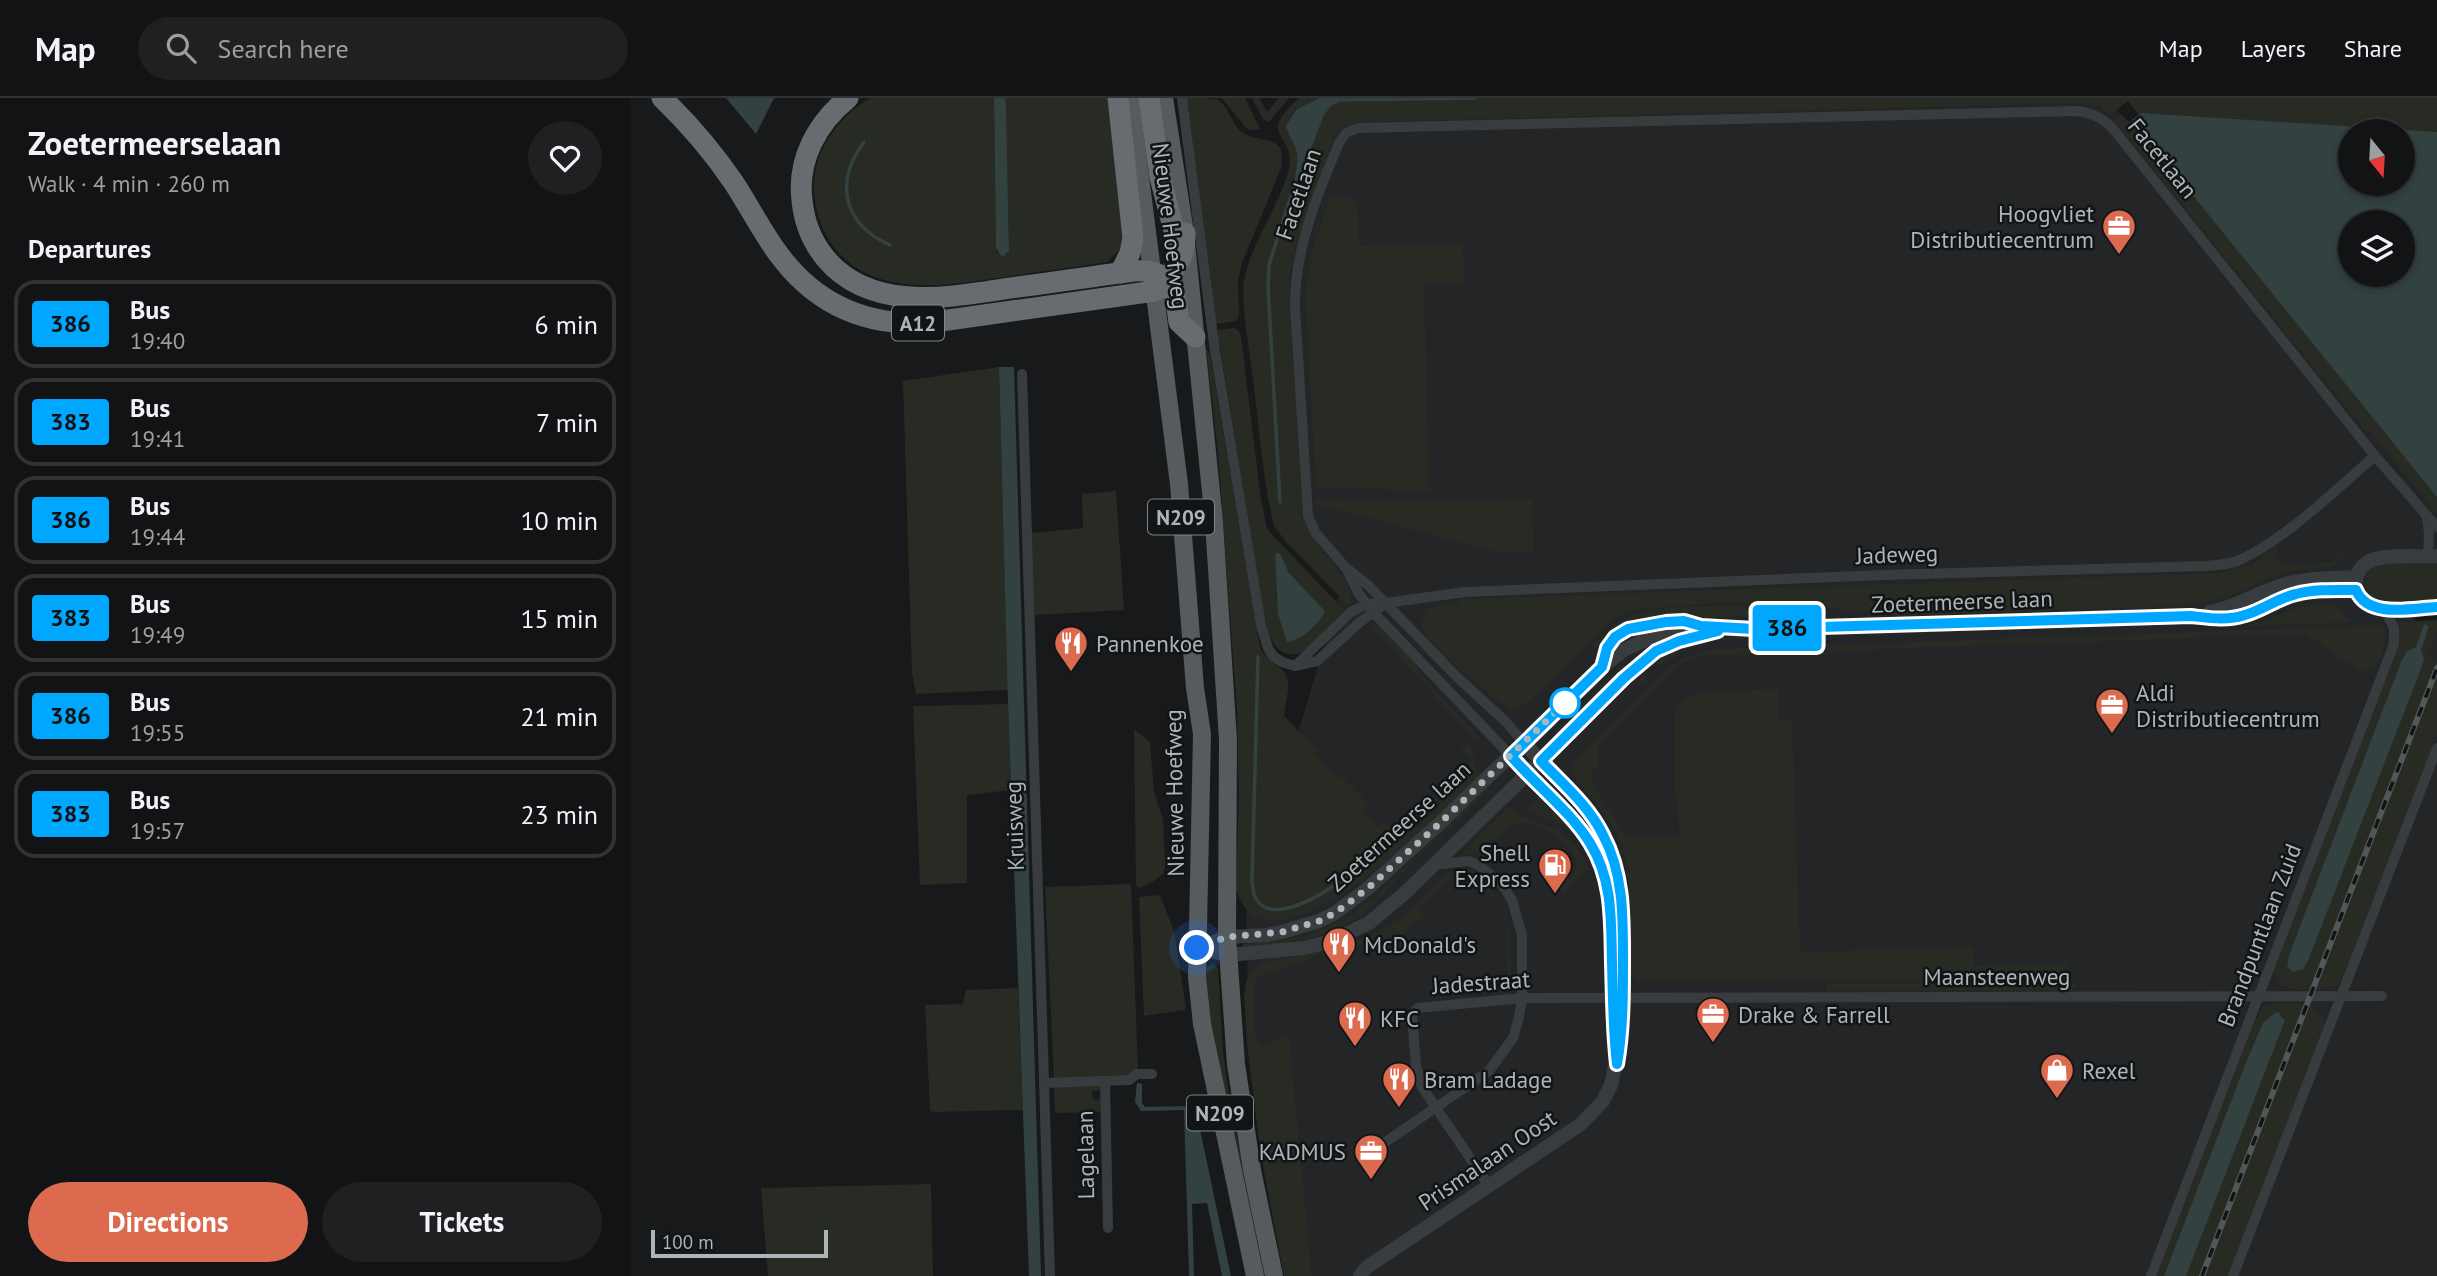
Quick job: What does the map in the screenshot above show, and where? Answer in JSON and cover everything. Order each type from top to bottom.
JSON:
[{"type":"highway","name":"A12","points":[[662,98],[691,127],[717,159],[787,264],[822,297],[859,315],[887,322],[922,323],[1158,280]]},
{"type":"highway","name":"A12","points":[[848,98],[830,114],[811,143],[801,185],[804,212],[813,238],[832,265],[849,278],[887,295],[922,298],[955,296],[1120,273],[1158,280]]},
{"type":"highway","points":[[1120,273],[1130,253],[1133,235],[1146,105]]},
{"type":"highway","name":"N209","points":[[1146,105],[1160,177],[1185,267]]},
{"type":"highway","name":"N209","points":[[1185,233],[1185,267]]},
{"type":"highway","points":[[1158,280],[1185,267]]},
{"type":"highway","name":"N209","points":[[1158,280],[1174,296],[1185,316],[1179,322],[1201,340]]},
{"type":"main road","name":"Nieuwe Hoefweg","points":[[1146,105],[1158,280]]},
{"type":"main road","name":"Nieuwe Hoefweg","points":[[1146,105],[1185,233]]},
{"type":"main road","name":"Nieuwe Hoefweg","points":[[1185,267],[1185,316],[1162,348],[1179,484],[1195,688],[1202,734],[1197,977],[1210,1069],[1255,1276]]},
{"type":"main road","name":"Nieuwe Hoefweg","points":[[1201,340],[1227,719],[1227,946],[1236,1064],[1252,1170],[1274,1276]]},
{"type":"street","name":"Nieuwe Hoefweg","points":[[1182,98],[1146,105],[1185,316],[1201,340],[1268,648],[1273,656],[1295,666],[1317,661],[1360,622],[1371,608]]},
{"type":"street","name":"Facetlaan","points":[[1511,756],[1371,608],[1345,567],[1315,532],[1308,516],[1294,292],[1299,253],[1334,155],[1341,138],[1357,128],[2065,111],[2094,114],[2105,120],[2114,130],[2375,456],[2437,527]]},
{"type":"street","name":"Kruisweg","points":[[1022,374],[1050,1276]]},
{"type":"street","name":"Jadeweg","points":[[1386,603],[1465,592],[1884,575],[2205,566],[2234,562],[2258,551],[2375,456]]},
{"type":"street","points":[[2427,517],[2432,556],[2372,560],[2364,565],[2356,583],[2366,604],[2384,609],[2437,607]]},
{"type":"street","name":"Facetlaan","points":[[1345,567],[1368,585],[1524,743]]},
{"type":"street","name":"Zoetermeerse laan","points":[[1227,946],[1319,921],[1335,913],[1367,889],[1440,823],[1602,667],[1624,650],[1647,639],[1701,626],[1734,629],[1883,627],[2191,616],[2230,608],[2284,584],[2310,579],[2356,583]]},
{"type":"street","points":[[1371,608],[1386,603]]},
{"type":"street","name":"Brandpuntlaan Zuid","points":[[2151,1276],[2394,644],[2394,628],[2384,609]]},
{"type":"street","name":"Zoetermeerse laan","points":[[1197,948],[1227,946],[1285,951],[1329,942],[1369,923],[1405,893],[1624,678],[1656,651],[1702,634],[1734,629]]},
{"type":"street","name":"Prismalaan Oost","points":[[1360,1276],[1367,1267],[1593,1114],[1611,1085],[1617,1064],[1613,1032],[1618,999],[1623,909],[1619,881],[1612,854],[1589,812],[1524,743]]},
{"type":"street","points":[[2233,1276],[2437,748]]},
{"type":"street","name":"Prismalaan Oost","points":[[1511,756],[1576,823],[1600,861],[1611,908],[1618,999]]},
{"type":"street","points":[[1362,1158],[1489,1070],[1513,1038],[1522,998],[1522,935],[1516,911],[1503,886],[1480,866],[1469,861],[1433,865]]},
{"type":"street","name":"Maansteenweg","points":[[1618,999],[2382,996]]},
{"type":"street","name":"Jadestraat","points":[[1437,1107],[1422,1087],[1416,1066],[1412,1016],[1415,1010],[1522,998],[1618,999]]},
{"type":"street","name":"Lagelaan","points":[[1044,1083],[1129,1080],[1137,1074],[1152,1074]]},
{"type":"street","name":"Lagelaan","points":[[1105,1081],[1108,1228]]},
{"type":"street","points":[[1437,1107],[1489,1186]]},
{"type":"shaded area","points":[[726,98],[774,98],[756,134]]},
{"type":"shaded area","points":[[870,98],[994,98],[996,248],[997,252],[1006,255],[1009,251],[1005,98],[1109,98],[1125,233],[1122,247],[1107,262],[944,285],[898,283],[876,278],[856,268],[839,253],[824,231],[816,207],[815,176],[818,162],[830,136],[848,115]]},
{"type":"shaded area","points":[[994,98],[1005,98],[1006,107],[1009,252],[1001,256],[996,248]]},
{"type":"shaded area","points":[[1187,98],[1215,99],[1227,110],[1243,133],[1277,144],[1281,149],[1281,168],[1242,263],[1238,281],[1239,316],[1236,321],[1216,324]]},
{"type":"shaded area","points":[[1222,98],[1245,98],[1260,129],[1246,128]]},
{"type":"shaded area","points":[[1252,98],[1259,98],[1267,112],[1279,98],[1289,98],[1269,122],[1263,119]]},
{"type":"shaded area","points":[[1299,98],[2437,98],[2437,514],[2369,430],[2366,432],[2115,121],[2122,115],[2129,122],[2139,115],[2128,101],[2110,115],[2100,106],[2086,103],[1357,122],[1344,126],[1334,137],[1294,251],[1289,277],[1302,514],[1306,526],[1347,585],[1351,596],[1350,607],[1287,543],[1274,526],[1264,469],[1243,290],[1252,253],[1288,172],[1290,159],[1278,129],[1279,121]]},
{"type":"shaded area","points":[[1320,98],[1339,98],[1339,102],[1331,106],[1324,115],[1300,176],[1295,174],[1298,158],[1286,126],[1297,109]]},
{"type":"shaded area","points":[[2108,99],[2437,511],[2437,559],[2414,623],[2437,623],[2437,1276],[1308,1276],[1249,1030],[1246,909],[1341,588],[1289,518],[1283,253],[1333,116]]},
{"type":"shaded area","points":[[2141,113],[2338,126],[2338,196],[2415,196],[2415,131],[2437,132],[2437,497],[2132,120]]},
{"type":"shaded area","points":[[1330,197],[1356,198],[1360,246],[1463,244],[1464,284],[1424,284],[1429,491],[1316,487],[1305,295],[1311,254]]},
{"type":"shaded area","points":[[1234,328],[1239,331],[1241,337],[1267,529],[1346,612],[1302,653],[1284,653],[1278,649],[1267,627],[1217,330]],"holes":[[[1280,553],[1289,573],[1325,611],[1276,597]]]},
{"type":"shaded area","points":[[1206,348],[1210,355],[1260,647],[1287,676],[1284,716],[1317,750],[1315,753],[1339,779],[1342,777],[1368,803],[1361,811],[1377,828],[1385,822],[1396,833],[1411,833],[1470,776],[1470,760],[1460,750],[1468,743],[1479,776],[1395,854],[1356,884],[1318,907],[1282,920],[1254,915],[1236,889],[1239,794],[1237,711],[1218,453]]},
{"type":"shaded area","points":[[999,367],[1008,690],[916,694],[912,673],[903,381]]},
{"type":"shaded area","points":[[999,367],[1014,367],[1041,1276],[1029,1276],[1008,704]]},
{"type":"shaded area","points":[[1116,491],[1124,610],[1034,615],[1031,533],[1083,528],[1082,494]]},
{"type":"shaded area","points":[[1317,499],[1532,499],[1534,551],[1496,552],[1317,504]]},
{"type":"shaded area","points":[[2279,545],[2276,552],[2279,560],[2286,564],[2328,563],[2342,554],[2336,566],[2287,571],[2228,597],[2183,606],[1897,616],[1785,603],[1701,604],[1641,609],[1610,623],[1524,705],[1512,711],[1446,657],[1425,632],[1421,623],[1427,609],[1459,603],[1459,599],[2218,573],[2252,564]]},
{"type":"shaded area","points":[[1280,553],[1289,573],[1325,611],[1309,631],[1287,642],[1278,614],[1275,554]]},
{"type":"shaded area","points":[[2437,560],[2437,604],[2400,605],[2373,600],[2367,590],[2367,575],[2378,563]]},
{"type":"shaded area","points":[[2336,603],[2347,619],[2356,622],[2245,626],[2268,620],[2296,607]]},
{"type":"shaded area","points":[[1764,606],[1765,615],[1647,620],[1617,631],[1595,648],[1592,645],[1617,623],[1641,613],[1675,607]]},
{"type":"shaded area","points":[[2437,620],[2437,631],[2427,655],[2437,659],[2437,734],[2341,979],[2334,986],[2321,989],[2287,987],[2282,984],[2274,970],[2396,650],[2395,622]],"holes":[[[2424,624],[2429,626],[2421,650],[2422,656],[2308,961],[2303,969],[2297,971],[2286,963],[2287,960],[2401,662],[2407,651],[2416,648]]]},
{"type":"shaded area","points":[[1369,624],[1380,627],[1399,642],[1442,699],[1481,741],[1478,743]]},
{"type":"shaded area","points":[[2424,624],[2429,626],[2421,650],[2424,659],[2422,666],[2308,961],[2303,969],[2293,972],[2287,966],[2289,955],[2401,662],[2407,651],[2416,647]]},
{"type":"shaded area","points":[[2383,625],[2385,641],[2376,666],[2359,673],[2306,634],[1698,656],[1683,662],[1599,743],[1598,769],[1592,770],[1593,784],[1627,838],[1679,836],[1678,796],[1675,795],[1674,716],[1678,708],[1687,698],[1699,692],[1778,689],[1779,721],[1792,720],[1800,952],[1973,947],[1974,966],[2067,963],[2067,979],[1636,980],[1630,959],[1628,874],[1619,839],[1600,808],[1569,772],[1578,756],[1663,674],[1681,659],[1711,649]]},
{"type":"shaded area","points":[[1678,635],[1635,660],[1557,734],[1554,732],[1625,664],[1659,643]]},
{"type":"shaded area","points":[[1765,635],[1765,638],[1722,640],[1697,645],[1672,657],[1660,667],[1656,663],[1643,675],[1660,656],[1694,642]]},
{"type":"shaded area","points":[[1643,675],[1647,680],[1643,684],[1640,680]]},
{"type":"shaded area","points":[[1008,704],[1011,790],[967,795],[967,883],[920,885],[913,706]]},
{"type":"shaded area","points":[[1134,729],[1150,742],[1154,792],[1163,819],[1165,862],[1164,873],[1139,888],[1136,885]]},
{"type":"shaded area","points":[[1487,788],[1489,790],[1407,869],[1378,901],[1353,921],[1307,939],[1243,948],[1243,944],[1300,937],[1328,927],[1354,913]]},
{"type":"shaded area","points":[[1539,797],[1553,806],[1577,832],[1587,846],[1595,860],[1601,874],[1608,905],[1611,965],[1609,979],[1605,978],[1603,895],[1592,855],[1581,839],[1566,826],[1526,810]]},
{"type":"shaded area","points":[[1509,806],[1563,834],[1580,852],[1589,869],[1563,894],[1558,888],[1574,873],[1575,858],[1563,842],[1533,825],[1514,823],[1478,853],[1459,856]]},
{"type":"shaded area","points":[[1466,866],[1484,877],[1482,880],[1493,893],[1506,918],[1511,944],[1511,989],[1501,994],[1501,986],[1508,969],[1507,930],[1502,912],[1477,879],[1474,876],[1468,878],[1462,871],[1456,873],[1419,909],[1425,918],[1406,930],[1397,951],[1379,939],[1324,953],[1261,976],[1254,982],[1255,1037],[1258,1036],[1261,1046],[1289,1036],[1312,1276],[1284,1276],[1261,1156],[1247,1044],[1244,996],[1246,982],[1251,972],[1262,963],[1335,948],[1376,934],[1400,919],[1445,876]]},
{"type":"shaded area","points":[[1131,884],[1138,1070],[1127,1075],[1054,1078],[1045,887]]},
{"type":"shaded area","points":[[1160,895],[1174,931],[1186,1008],[1144,1016],[1139,897]]},
{"type":"shaded area","points":[[1213,964],[1218,968],[1223,1052],[1230,1101],[1264,1276],[1261,1276],[1210,1032],[1204,977],[1207,967]]},
{"type":"shaded area","points":[[2073,983],[2077,986],[2071,990],[1826,991],[1826,984]]},
{"type":"shaded area","points":[[1018,988],[1023,1110],[930,1110],[925,1005],[963,1004],[966,990]]},
{"type":"shaded area","points":[[2277,1002],[2301,1004],[2315,1009],[2323,1020],[2324,1029],[2228,1276],[2156,1276],[2254,1022],[2263,1007]]},
{"type":"shaded area","points":[[2276,1012],[2285,1020],[2186,1276],[2164,1276],[2247,1060],[2263,1023]]},
{"type":"shaded area","points":[[1137,1083],[1142,1084],[1142,1103],[1145,1107],[1195,1106],[1231,1276],[1222,1276],[1207,1203],[1192,1204],[1194,1276],[1189,1276],[1184,1110],[1141,1111],[1135,1102]]},
{"type":"shaded area","points":[[1100,1086],[1101,1090],[1092,1091],[1093,1100],[1101,1099],[1100,1112],[1055,1113],[1054,1087]]},
{"type":"shaded area","points":[[931,1184],[933,1276],[768,1276],[761,1188]]},
{"type":"waterway","points":[[1336,100],[1474,98]]},
{"type":"waterway","points":[[864,142],[849,172],[848,201],[862,226],[890,245]]},
{"type":"waterway","points":[[1280,502],[1269,265],[1298,174]]},
{"type":"waterway","points":[[1258,657],[1252,881],[1255,897],[1266,908],[1283,909],[1303,903],[1347,877],[1395,840]]},
{"type":"railway","points":[[2202,1276],[2437,668]]},
{"type":"bus line","name":"386","points":[[1718,631],[1679,641],[1656,651],[1624,678],[1541,761],[1589,812],[1612,854],[1619,881],[1623,909],[1623,999],[1617,1064],[1613,1032],[1611,908],[1600,861],[1576,823],[1542,791],[1511,756],[1602,667],[1607,648],[1615,637],[1628,629],[1684,621],[1701,626],[1734,629],[2191,616],[2223,619],[2245,615],[2297,593],[2340,590],[2356,590],[2366,604],[2377,608],[2437,607]]},
{"type":"place","name":"Hoogvliet Distributiecentrum","points":[[2119,256]]},
{"type":"place","name":"Pannenkoe","points":[[1071,673]]},
{"type":"place","name":"Aldi Distributiecentrum","points":[[2112,735]]},
{"type":"place","name":"Shell Express","points":[[1555,895]]},
{"type":"place","name":"McDonald's","points":[[1339,974]]},
{"type":"place","name":"Drake & Farrell","points":[[1713,1044]]},
{"type":"place","name":"KFC","points":[[1355,1048]]},
{"type":"place","name":"Rexel","points":[[2057,1100]]},
{"type":"place","name":"Bram Ladage","points":[[1399,1109]]},
{"type":"place","name":"KADMUS","points":[[1371,1181]]},
{"type":"route","points":[[1197,948],[1227,937],[1282,932],[1319,921],[1335,913],[1367,889],[1440,823],[1565,703]]}]
